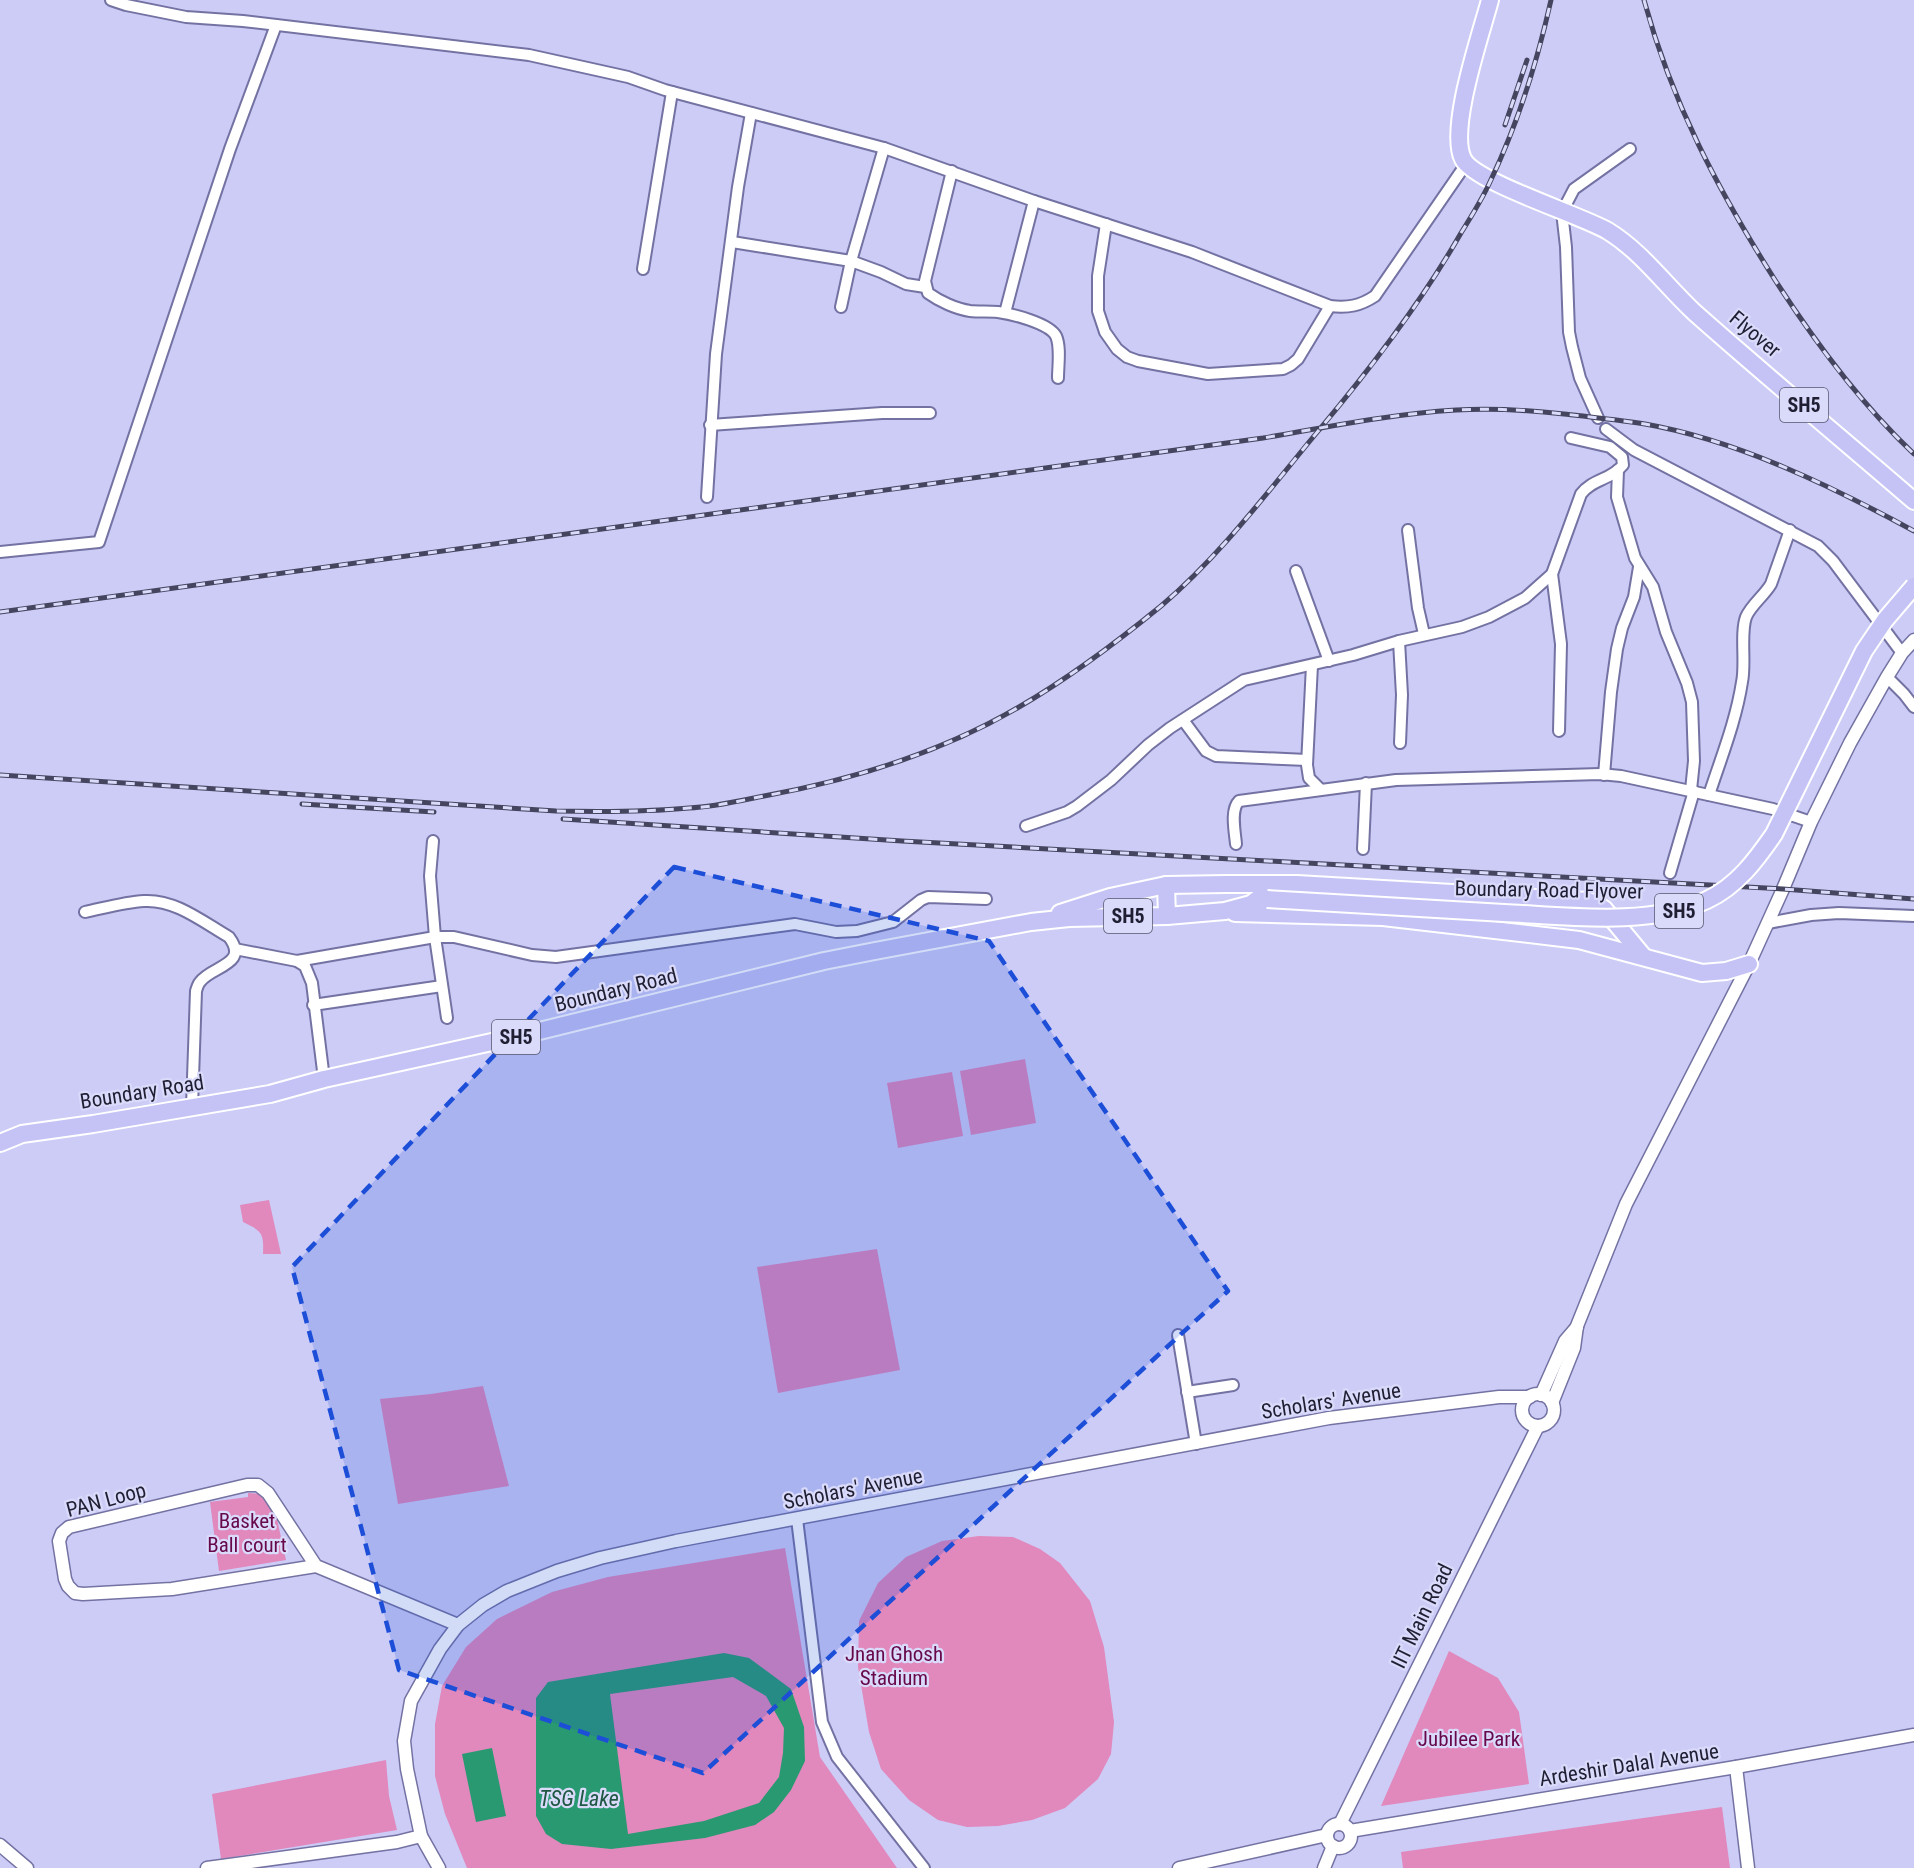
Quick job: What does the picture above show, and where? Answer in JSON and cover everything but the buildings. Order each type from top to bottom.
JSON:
[{"type":"main road","points":[[1466,164],[1459,145],[1461,115],[1490,0]]},
{"type":"main road","name":"SH5","points":[[1466,164],[1501,185],[1562,212]]},
{"type":"main road","name":"Flyover","points":[[1562,212],[1583,218],[1608,231],[1629,246],[1692,310],[1914,501]]},
{"type":"main road","name":"Boundary Road Flyover","points":[[1225,911],[1263,898],[1419,909],[1605,916],[1679,911],[1708,900],[1741,876],[1756,860],[1774,834],[1864,651],[1885,620],[1914,586]]},
{"type":"main road","points":[[1239,884],[1263,898]]},
{"type":"main road","points":[[1166,885],[1167,916]]},
{"type":"main road","name":"Boundary Road","points":[[1031,922],[1110,897],[1166,885],[1307,885],[1587,902],[1604,909],[1643,956]]},
{"type":"main road","points":[[1225,911],[1244,914],[1383,917],[1579,940],[1702,973],[1726,972],[1749,964]]},
{"type":"main road","name":"Boundary Road","points":[[0,1143],[22,1134],[270,1094],[324,1079],[519,1036],[824,961],[1031,922],[1069,918],[1167,916],[1225,911]]},
{"type":"street","points":[[111,0],[186,16],[256,22],[530,55],[628,77],[672,92],[884,148],[1034,201],[1192,252],[1330,306],[1354,306],[1375,296],[1466,164]]},
{"type":"street","points":[[0,552],[99,542],[230,149],[276,25]]},
{"type":"street","points":[[643,270],[672,92]]},
{"type":"street","points":[[707,497],[716,354],[738,187],[751,113]]},
{"type":"street","points":[[841,307],[851,261],[884,148]]},
{"type":"street","points":[[1598,418],[1580,378],[1569,332],[1566,247],[1562,212],[1574,189],[1630,149]]},
{"type":"street","points":[[952,171],[925,281],[928,293],[934,298],[963,309],[1005,313],[1042,325],[1056,336],[1058,378]]},
{"type":"street","points":[[1005,313],[1034,201]]},
{"type":"street","points":[[1106,225],[1098,276],[1098,311],[1105,332],[1117,349],[1138,362],[1208,374],[1283,369],[1298,359],[1330,306]]},
{"type":"street","points":[[732,242],[851,261],[906,284],[925,287]]},
{"type":"street","points":[[711,425],[930,413]]},
{"type":"street","points":[[1606,429],[1634,450],[1818,546],[1833,561],[1902,653]]},
{"type":"street","points":[[1558,731],[1561,644],[1552,574],[1581,494],[1592,482],[1610,476],[1618,470],[1624,461],[1617,451],[1600,444],[1571,438]]},
{"type":"street","points":[[1618,470],[1617,497],[1640,567],[1653,587],[1666,632],[1687,682],[1692,702],[1694,761],[1692,791],[1670,873]]},
{"type":"street","points":[[1408,530],[1418,608],[1424,634]]},
{"type":"street","points":[[1709,795],[1742,684],[1745,619],[1749,610],[1767,592],[1790,530]]},
{"type":"street","points":[[1604,775],[1617,649],[1634,597],[1640,567]]},
{"type":"street","points":[[1296,571],[1329,661]]},
{"type":"street","points":[[1026,826],[1068,812],[1111,780],[1148,745],[1251,677],[1329,661],[1424,634],[1462,627],[1525,598],[1552,574]]},
{"type":"street","points":[[1577,1326],[1565,1341],[1536,1396],[1524,1404],[1523,1414],[1529,1422],[1538,1426],[1551,1420],[1554,1411],[1552,1402],[1574,1348],[1577,1326],[1626,1204],[1749,964],[1810,822],[1850,743],[1887,677],[1902,653],[1914,640]]},
{"type":"street","points":[[1399,641],[1402,694],[1400,743]]},
{"type":"street","points":[[1312,665],[1307,760],[1310,778],[1320,789]]},
{"type":"street","points":[[1887,677],[1914,707]]},
{"type":"street","points":[[1183,720],[1206,751],[1216,756],[1307,760]]},
{"type":"street","points":[[1236,844],[1234,811],[1239,801],[1366,783],[1457,778],[1621,776],[1773,809],[1810,822]]},
{"type":"street","points":[[1363,849],[1366,783]]},
{"type":"street","points":[[433,842],[431,886],[435,937],[447,1018]]},
{"type":"street","points":[[297,962],[435,937],[454,937],[532,955],[556,957],[795,924],[846,932],[893,921],[928,897],[986,899]]},
{"type":"street","points":[[85,912],[144,901],[169,905],[229,937],[235,949],[231,962],[209,974],[200,982],[196,991],[192,1107]]},
{"type":"street","points":[[1768,923],[1811,915],[1839,913],[1914,916]]},
{"type":"street","points":[[235,949],[297,962],[305,966],[309,973],[324,1079]]},
{"type":"street","points":[[314,1005],[442,986]]},
{"type":"street","points":[[1178,1335],[1196,1444]]},
{"type":"street","points":[[1187,1392],[1233,1385]]},
{"type":"street","name":"Scholars' Avenue","points":[[439,1868],[421,1836],[408,1779],[404,1741],[411,1701],[440,1649],[458,1625],[483,1605],[507,1591],[557,1571],[600,1558],[676,1542],[1329,1418],[1499,1396],[1536,1396]]},
{"type":"street","points":[[1536,1396],[1552,1402]]},
{"type":"street","name":"IIT Main Road","points":[[1345,1827],[1538,1426]]},
{"type":"street","name":"PAN Loop","points":[[247,1485],[258,1485],[268,1493],[316,1566],[172,1589],[83,1594],[75,1593],[68,1586],[59,1541],[62,1533],[69,1527],[247,1485]]},
{"type":"street","points":[[797,1519],[822,1722],[837,1757],[924,1868]]},
{"type":"street","points":[[316,1566],[458,1625]]},
{"type":"street","name":"Ardeshir Dalal Avenue","points":[[1345,1827],[1736,1767],[1914,1735]]},
{"type":"street","points":[[1736,1767],[1749,1868]]},
{"type":"street","points":[[1179,1868],[1330,1841],[1340,1848],[1347,1845],[1351,1838],[1345,1827],[1332,1826],[1330,1841],[1324,1868]]},
{"type":"street","points":[[207,1868],[397,1842],[421,1836]]},
{"type":"street","points":[[0,1845],[27,1868]]},
{"type":"highlighted area","points":[[674,867],[989,941],[1228,1291],[703,1773],[399,1670],[292,1267]]},
{"type":"green space","points":[[1025,1059],[1036,1123],[971,1135],[960,1071]]},
{"type":"green space","points":[[952,1072],[963,1136],[898,1148],[887,1083]]},
{"type":"green space","points":[[269,1200],[281,1254],[263,1254],[262,1237],[258,1231],[243,1222],[240,1205]]},
{"type":"green space","points":[[877,1249],[900,1370],[778,1393],[757,1267]]},
{"type":"green space","points":[[483,1386],[509,1486],[398,1504],[380,1399]]},
{"type":"green space","name":"Basket Ball court","points":[[248,1493],[263,1494],[275,1510],[286,1560],[219,1571],[210,1502],[248,1497]]},
{"type":"green space","name":"Jnan Ghosh Stadium","points":[[979,1536],[1013,1537],[1040,1549],[1060,1563],[1090,1601],[1104,1647],[1114,1722],[1111,1754],[1098,1779],[1065,1808],[1032,1820],[998,1826],[967,1827],[938,1820],[909,1800],[881,1769],[869,1732],[858,1667],[859,1621],[878,1583],[906,1557],[942,1541]]},
{"type":"green space","points":[[785,1548],[820,1757],[897,1868],[467,1868],[445,1814],[435,1776],[435,1724],[442,1686],[466,1647],[497,1619],[552,1592],[608,1577]]},
{"type":"green space","name":"Jubilee Park","points":[[1449,1651],[1498,1678],[1519,1712],[1529,1784],[1381,1806]]},
{"type":"green space","points":[[386,1760],[389,1796],[397,1830],[221,1859],[212,1794]]},
{"type":"green space","points":[[1722,1807],[1730,1868],[1403,1868],[1401,1852]]},
{"type":"water","name":"TSG Lake","points":[[724,1653],[749,1658],[791,1689],[804,1727],[805,1761],[791,1790],[774,1812],[755,1825],[705,1838],[611,1849],[562,1844],[546,1834],[536,1816],[536,1698],[548,1682]],"holes":[[[733,1677],[766,1696],[784,1728],[783,1753],[779,1777],[759,1803],[704,1821],[628,1834],[610,1694]]]},
{"type":"water","points":[[492,1748],[506,1816],[476,1822],[462,1754]]},
{"type":"railway","points":[[0,775],[556,811],[656,810],[717,805],[830,782],[928,751],[990,723],[1038,696],[1092,659],[1161,606],[1183,586],[1244,521],[1376,359],[1446,259],[1489,184],[1509,140],[1525,94],[1551,0]]},
{"type":"railway","points":[[1644,0],[1668,75],[1699,145],[1734,213],[1790,303],[1822,349],[1875,414],[1914,454]]},
{"type":"railway","points":[[1505,125],[1527,60]]},
{"type":"railway","points":[[0,612],[1263,438],[1383,418],[1456,410],[1524,410],[1645,424],[1680,431],[1784,467],[1914,531]]},
{"type":"railway","points":[[302,804],[434,812]]},
{"type":"railway","points":[[563,819],[902,841],[1783,889],[1914,899]]}]
